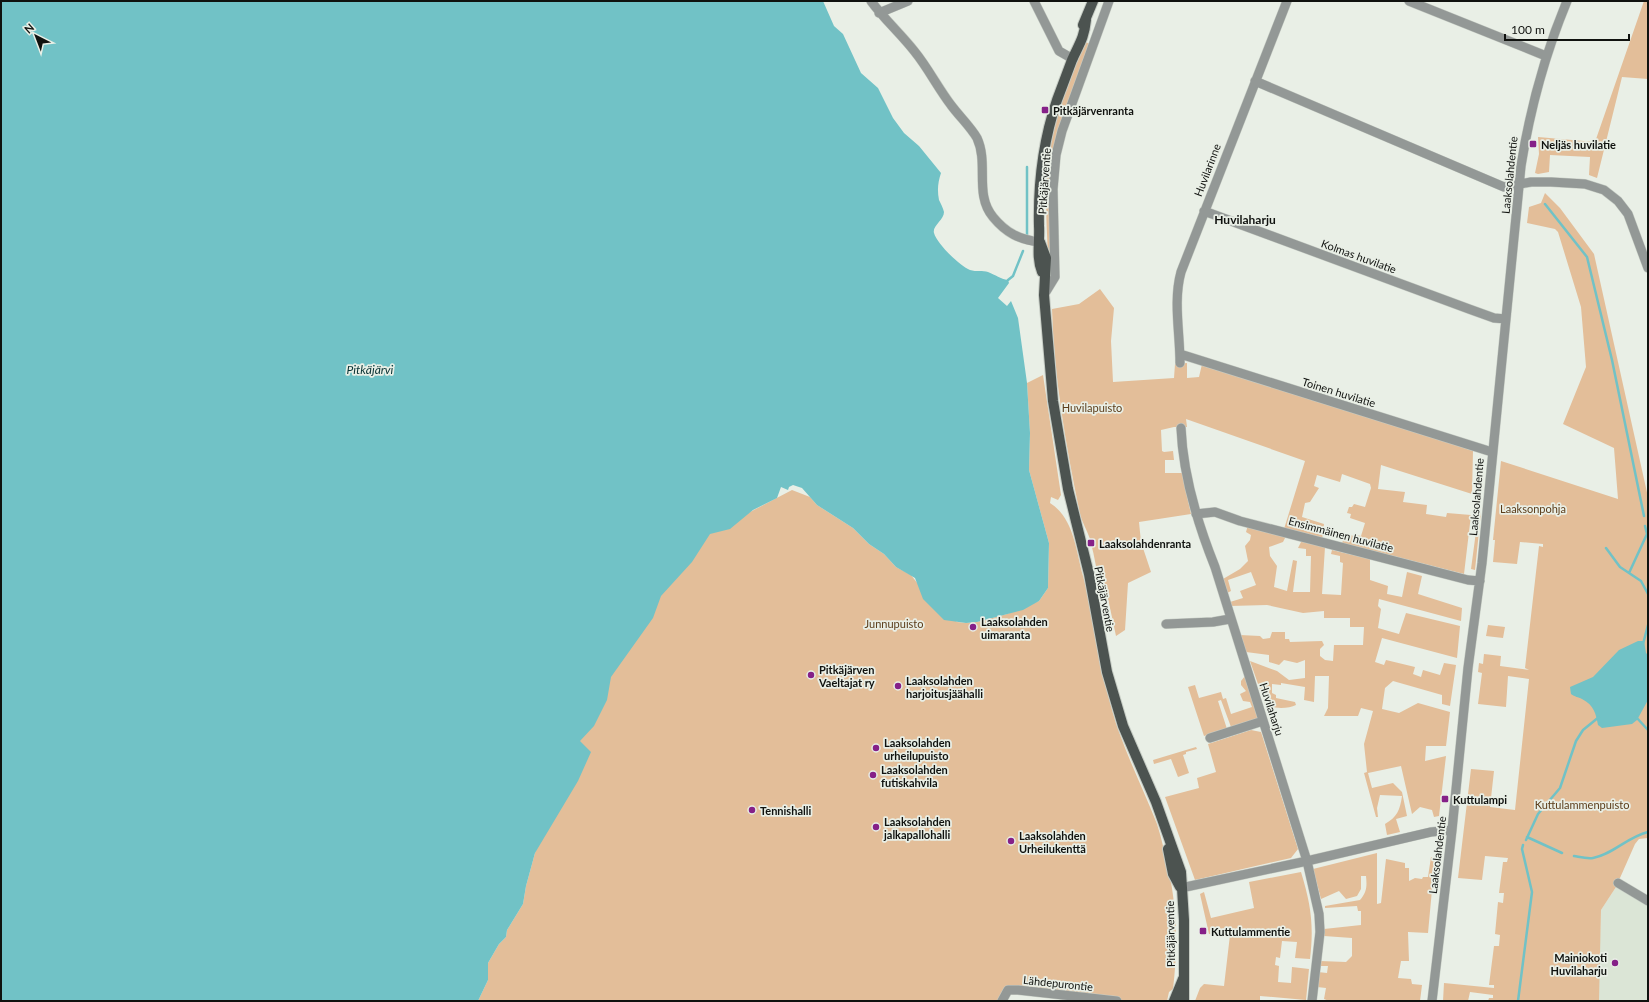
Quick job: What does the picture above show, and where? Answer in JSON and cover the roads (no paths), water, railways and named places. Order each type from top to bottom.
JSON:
[{"type":"main road","name":"Pitkäjärventie","points":[[1093,1],[1086,20],[1081,44],[1073,59],[1051,118],[1044,150],[1040,178],[1039,263],[1044,276],[1044,295],[1053,401],[1068,489],[1088,574],[1107,672],[1123,726],[1165,827],[1173,874],[1181,888],[1184,920],[1182,979],[1185,990],[1184,1001]]},
{"type":"main road","name":"Pitkäjärventie","points":[[1174,1001],[1182,979]]},
{"type":"street","points":[[871,1],[879,13],[914,52],[951,105],[976,136],[981,155],[983,198],[985,206],[1002,228],[1013,236],[1028,241],[1040,242]]},
{"type":"street","points":[[879,13],[908,1]]},
{"type":"street","points":[[1034,1],[1059,51],[1073,59]]},
{"type":"street","name":"Pitkäjärventie","points":[[1044,295],[1056,277],[1053,189],[1056,155],[1062,131],[1109,1]]},
{"type":"street","name":"Huvilarinne","points":[[1180,358],[1178,282],[1204,211],[1287,1]]},
{"type":"street","points":[[1409,1],[1546,56]]},
{"type":"street","name":"Laaksolahdentie","points":[[1432,1001],[1452,830],[1468,668],[1480,581],[1521,166],[1527,126],[1546,56],[1567,1]]},
{"type":"street","points":[[1255,81],[1504,187],[1531,182],[1585,184],[1604,190],[1618,201],[1628,214],[1648,268]]},
{"type":"street","name":"Kolmas huvilatie","points":[[1204,211],[1494,318],[1506,319]]},
{"type":"street","name":"Toinen huvilatie","points":[[1180,358],[1492,452]]},
{"type":"street","name":"Huvilaharju","points":[[1181,428],[1184,460],[1196,514],[1307,861],[1319,914],[1320,932],[1312,1001]]},
{"type":"street","name":"Ensimmäinen huvilatie","points":[[1196,514],[1215,512],[1240,521],[1468,580],[1480,581]]},
{"type":"street","points":[[1166,624],[1213,622],[1230,619]]},
{"type":"street","points":[[1210,738],[1263,721]]},
{"type":"street","points":[[1181,888],[1431,832],[1452,830]]},
{"type":"street","points":[[1618,883],[1648,901]]},
{"type":"street","name":"Lähdepurontie","points":[[1002,1001],[1008,990],[1018,990],[1117,1001]]},
{"type":"water","name":"Pitkäjärvi","points":[[1,1],[823,1],[834,26],[843,34],[861,73],[878,88],[893,118],[904,133],[919,146],[941,173],[938,193],[944,212],[934,230],[939,243],[949,254],[966,268],[972,271],[986,271],[1008,280],[1009,283],[998,298],[1007,306],[1011,301],[1018,318],[1027,383],[1030,433],[1029,470],[1049,543],[1048,588],[1039,601],[1023,610],[977,622],[966,623],[944,620],[923,599],[915,578],[896,567],[884,554],[869,544],[853,528],[817,505],[802,488],[793,485],[789,487],[788,490],[781,487],[777,498],[753,510],[730,529],[710,534],[692,562],[661,596],[653,618],[611,677],[607,700],[594,726],[580,741],[591,752],[578,781],[535,853],[526,886],[523,904],[507,930],[506,937],[499,944],[488,963],[488,980],[478,1001],[1,1001]]},
{"type":"water","points":[[1638,641],[1644,641],[1646,653],[1648,655],[1648,700],[1637,720],[1632,724],[1602,728],[1598,725],[1592,707],[1586,701],[1571,694],[1570,687],[1593,677],[1619,650]]},
{"type":"waterway","points":[[1027,167],[1027,235]]},
{"type":"waterway","points":[[1545,204],[1587,257],[1612,360],[1644,516]]},
{"type":"waterway","points":[[1008,280],[1013,276],[1023,251]]},
{"type":"waterway","points":[[1645,526],[1647,534],[1629,573],[1641,581],[1648,594]]},
{"type":"waterway","points":[[1606,548],[1620,567],[1629,573]]},
{"type":"waterway","points":[[1643,644],[1648,625]]},
{"type":"waterway","points":[[1526,840],[1538,814],[1560,788],[1576,741],[1583,730],[1599,717]]},
{"type":"waterway","points":[[1636,717],[1648,730]]},
{"type":"waterway","points":[[1574,856],[1588,858],[1600,856],[1640,834],[1648,832]]},
{"type":"waterway","points":[[1527,837],[1562,853]]},
{"type":"waterway","points":[[1518,1001],[1532,892],[1522,849],[1523,845]]},
{"type":"place","name":"Pitkäjärvenranta","points":[[1045,110]]},
{"type":"place","name":"Neljäs huvilatie","points":[[1533,144]]},
{"type":"place","name":"Laaksolahdenranta","points":[[1091,543]]},
{"type":"place","name":"Laaksolahden uimaranta","points":[[973,627]]},
{"type":"place","name":"Pitkäjärven Vaeltajat ry","points":[[811,675]]},
{"type":"place","name":"Laaksolahden harjoitusjäähalli","points":[[898,686]]},
{"type":"place","name":"Laaksolahden urheilupuisto","points":[[876,748]]},
{"type":"place","name":"Laaksolahden futiskahvila","points":[[873,775]]},
{"type":"place","name":"Kuttulampi","points":[[1445,799]]},
{"type":"place","name":"Tennishalli","points":[[752,810]]},
{"type":"place","name":"Laaksolahden jalkapallohalli","points":[[876,827]]},
{"type":"place","name":"Laaksolahden Urheilukenttä","points":[[1011,841]]},
{"type":"place","name":"Kuttulammentie","points":[[1203,931]]},
{"type":"place","name":"Mainiokoti Huvilaharju","points":[[1615,963]]},
{"type":"district","name":"Huvilaharju","points":[[1245,219]]},
{"type":"park label","name":"Huvilapuisto","points":[[1092,407]]},
{"type":"park label","name":"Laaksonpohja","points":[[1533,508]]},
{"type":"park label","name":"Junnupuisto","points":[[894,623]]},
{"type":"park label","name":"Kuttulammenpuisto","points":[[1582,804]]}]
